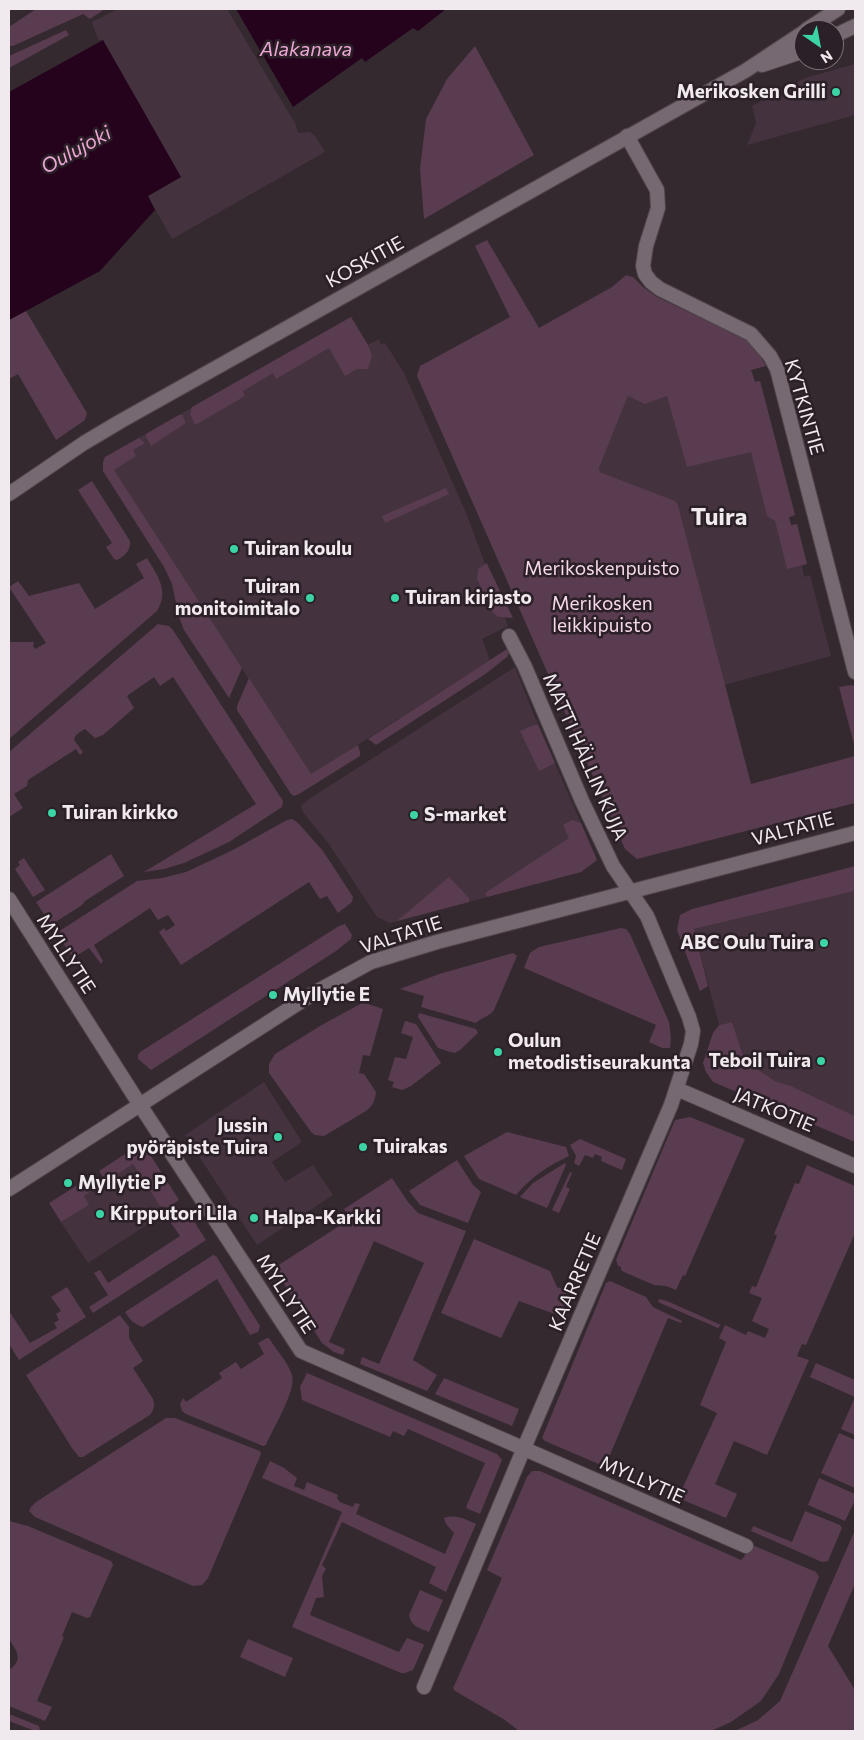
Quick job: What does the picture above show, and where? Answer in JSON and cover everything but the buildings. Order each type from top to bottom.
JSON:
[{"type":"street","name":"KOSKITIE","points":[[822,20],[838,9]]},
{"type":"street","name":"KOSKITIE","points":[[9,494],[121,421],[745,71],[794,38]]},
{"type":"street","name":"KOSKITIE","points":[[745,71],[794,54]]},
{"type":"street","name":"KYTKINTIE","points":[[627,136],[657,190],[658,208],[646,246],[643,266],[650,282],[660,289],[751,334],[770,356],[777,369],[826,566],[855,672]]},
{"type":"street","name":"MATTI HÄLLIN KUJA","points":[[509,636],[525,667],[582,801],[614,866],[630,891]]},
{"type":"street","name":"VALTATIE","points":[[9,1189],[314,993],[371,962],[437,942],[855,832]]},
{"type":"street","name":"KAARRETIE","points":[[424,1687],[677,1089],[692,1044],[689,1017],[647,916],[630,891]]},
{"type":"street","name":"MYLLYTIE","points":[[9,899],[140,1106],[301,1351],[746,1546]]},
{"type":"street","name":"JATKOTIE","points":[[677,1089],[855,1166]]},
{"type":"shaded area","points":[[118,9],[227,9],[296,125],[298,133],[310,132],[316,137],[325,152],[172,239],[148,196],[181,177],[103,41],[98,39],[92,22]]},
{"type":"shaded area","points":[[855,64],[855,115],[747,145],[756,123],[752,106],[805,78],[834,70],[844,70],[844,67]]},
{"type":"shaded area","points":[[351,317],[368,345],[379,339],[381,344],[385,343],[404,373],[467,515],[508,626],[482,639],[490,660],[311,775],[105,457]]},
{"type":"shaded area","points":[[757,368],[751,370],[755,382],[760,381],[795,515],[789,517],[791,525],[797,524],[807,564],[802,566],[804,577],[810,575],[831,656],[724,685],[678,505],[674,501],[600,472],[599,468],[628,396]]},
{"type":"shaded area","points":[[515,667],[597,860],[581,872],[390,923],[377,917],[329,844],[303,812],[301,806]]},
{"type":"shaded area","points":[[855,891],[855,1116],[791,1086],[775,1081],[745,1061],[732,1022],[719,1025],[694,929]]},
{"type":"shaded area","points":[[264,1082],[302,1142],[272,1162],[285,1182],[313,1165],[333,1195],[257,1245],[185,1135]]},
{"type":"shaded area","points":[[133,1164],[165,1213],[88,1263],[61,1222],[88,1205],[84,1196]]},
{"type":"green space","points":[[36,9],[105,9],[90,19],[83,14],[13,46],[9,46],[9,27]]},
{"type":"green space","points":[[66,30],[69,35],[9,68],[9,56]]},
{"type":"green space","points":[[475,46],[534,155],[424,219],[420,169],[426,119],[447,79]]},
{"type":"green space","name":"Merikoskenpuisto","points":[[487,240],[539,328],[612,287],[626,275],[633,277],[657,297],[745,339],[757,350],[766,366],[751,370],[755,382],[760,381],[795,515],[789,517],[791,525],[797,524],[807,564],[787,569],[775,521],[767,516],[751,452],[687,467],[667,396],[645,404],[628,396],[599,468],[600,472],[675,501],[678,505],[751,784],[855,756],[855,803],[637,859],[625,849],[417,376],[420,366],[510,317],[475,246]]},
{"type":"green space","points":[[26,311],[87,413],[85,420],[56,440],[18,374],[9,379],[9,320]]},
{"type":"green space","points":[[351,317],[368,345],[372,356],[368,369],[357,369],[345,376],[329,348],[276,379],[273,373],[243,391],[245,396],[195,425],[190,414],[192,407]]},
{"type":"green space","points":[[182,415],[186,423],[151,446],[146,434]]},
{"type":"green space","points":[[139,438],[145,443],[133,450],[136,456],[114,470],[242,668],[229,698],[184,630],[179,617],[172,584],[164,567],[103,471],[105,457]]},
{"type":"green space","points":[[92,481],[130,541],[130,547],[127,552],[117,560],[114,559],[106,547],[112,543],[78,490]]},
{"type":"green space","points":[[446,488],[449,494],[385,523],[382,516]]},
{"type":"green space","points":[[147,558],[161,583],[161,604],[157,611],[9,739],[9,642],[34,642],[33,646],[35,649],[46,643],[9,587],[18,581],[29,596],[79,583],[95,609],[144,578],[136,564]]},
{"type":"green space","points":[[487,563],[513,618],[499,617],[492,612],[477,579],[478,569]]},
{"type":"green space","points":[[158,624],[169,626],[173,630],[283,801],[282,807],[229,842],[184,863],[144,872],[256,804],[173,677],[160,686],[154,677],[127,696],[134,708],[103,735],[95,738],[85,729],[78,733],[74,740],[83,752],[80,755],[76,749],[28,780],[27,786],[14,794],[23,808],[9,817],[9,752]]},
{"type":"green space","points":[[507,649],[509,653],[507,657],[484,675],[376,745],[368,739]]},
{"type":"green space","points":[[249,678],[311,774],[358,745],[360,756],[299,794],[294,796],[291,794],[237,710]]},
{"type":"green space","points":[[855,686],[855,748],[839,687]]},
{"type":"green space","points":[[538,725],[555,763],[539,771],[520,731]]},
{"type":"green space","points":[[292,819],[298,823],[323,851],[353,897],[352,902],[338,913],[327,896],[320,899],[309,882],[181,965],[159,932],[164,928],[166,931],[175,925],[168,915],[158,920],[150,908],[94,945],[103,961],[101,964],[89,948],[73,958],[58,935],[58,932],[137,881],[162,878],[186,872]]},
{"type":"green space","points":[[572,820],[581,823],[597,860],[581,872],[487,897],[485,893],[569,838],[563,825]]},
{"type":"green space","points":[[111,854],[124,876],[51,925],[36,902]]},
{"type":"green space","points":[[24,858],[45,890],[33,897],[15,869],[20,865],[18,862]]},
{"type":"green space","points":[[855,866],[855,891],[694,929],[708,986],[700,991],[677,930],[680,915],[692,909]]},
{"type":"green space","points":[[449,877],[469,898],[469,902],[397,921]]},
{"type":"green space","points":[[345,924],[352,935],[351,939],[336,951],[151,1070],[138,1059],[140,1052]]},
{"type":"green space","points":[[621,928],[626,929],[630,934],[669,1022],[670,1048],[662,1048],[649,1042],[656,1025],[524,968],[530,953],[539,947]]},
{"type":"green space","points":[[513,953],[517,956],[494,1010],[476,1023],[421,1007],[424,996],[400,989],[439,974]]},
{"type":"green space","points":[[362,1003],[383,1009],[370,1056],[363,1055],[359,1073],[364,1074],[376,1092],[374,1100],[366,1111],[324,1136],[315,1135],[269,1073],[269,1064],[275,1054]]},
{"type":"green space","points":[[419,1013],[476,1029],[478,1033],[455,1053],[438,1048],[418,1017]]},
{"type":"green space","points":[[405,1021],[416,1024],[441,1063],[411,1086],[402,1090],[392,1087],[394,1082],[388,1080],[395,1057],[406,1059],[413,1037],[401,1033]]},
{"type":"green space","points":[[732,1022],[745,1061],[775,1081],[791,1086],[855,1116],[855,1142],[713,1082],[706,1072],[703,1063],[713,1033],[719,1025]]},
{"type":"green space","points":[[690,1117],[745,1139],[685,1276],[683,1275],[676,1290],[666,1286],[654,1285],[624,1272],[618,1266],[616,1260],[675,1120]]},
{"type":"green space","points":[[507,1132],[566,1147],[569,1156],[540,1172],[516,1195],[479,1179],[464,1156]]},
{"type":"green space","points":[[580,1139],[626,1159],[622,1170],[601,1161],[602,1157],[595,1154],[593,1158],[585,1155],[579,1166],[574,1163],[576,1156],[570,1145]]},
{"type":"green space","points":[[139,1145],[146,1148],[179,1200],[167,1208],[160,1206],[133,1164],[106,1182],[99,1171]]},
{"type":"green space","points":[[457,1160],[473,1185],[481,1192],[468,1223],[420,1205],[409,1191]]},
{"type":"green space","points":[[565,1163],[566,1165],[547,1208],[520,1197],[533,1183]]},
{"type":"green space","points":[[807,1165],[855,1186],[855,1233],[806,1345],[802,1344],[797,1356],[809,1360],[767,1455],[734,1441],[715,1484],[737,1494],[726,1518],[678,1498],[717,1413],[700,1405],[726,1342],[719,1338],[725,1325],[746,1335],[748,1331],[765,1338],[769,1329],[752,1321],[762,1298],[749,1293],[752,1286],[756,1287],[777,1236],[774,1234],[795,1183],[799,1184]]},
{"type":"green space","points":[[570,1172],[572,1173],[566,1187],[570,1189],[559,1213],[552,1210]]},
{"type":"green space","points":[[89,1178],[96,1188],[84,1196],[89,1205],[61,1222],[49,1203]]},
{"type":"green space","points":[[392,1178],[418,1213],[466,1231],[413,1360],[437,1375],[427,1391],[360,1364],[362,1357],[379,1364],[424,1263],[374,1241],[329,1342],[345,1349],[343,1355],[334,1352],[322,1343],[274,1268],[350,1219],[344,1209]]},
{"type":"green space","points":[[188,1212],[206,1240],[93,1313],[89,1307],[108,1295],[94,1273],[100,1270],[108,1283],[180,1236],[171,1223]]},
{"type":"green space","points":[[474,1239],[550,1271],[557,1287],[571,1292],[560,1316],[519,1301],[501,1338],[441,1313]]},
{"type":"green space","points":[[213,1255],[216,1256],[260,1326],[258,1332],[250,1335],[217,1279],[143,1327],[135,1323],[127,1315],[125,1312]]},
{"type":"green space","points":[[610,1281],[646,1297],[653,1307],[682,1321],[681,1323],[668,1318],[607,1462],[617,1466],[615,1471],[542,1438],[606,1283]]},
{"type":"green space","points":[[67,1287],[86,1317],[19,1360],[9,1344],[9,1311],[30,1343],[57,1328],[54,1323],[59,1320],[56,1314],[61,1311],[51,1297]]},
{"type":"green space","points":[[659,1299],[721,1325],[718,1328],[660,1303]]},
{"type":"green space","points":[[120,1315],[129,1327],[129,1338],[143,1361],[133,1368],[153,1399],[154,1407],[150,1415],[83,1457],[79,1457],[26,1375]]},
{"type":"green space","points":[[269,1338],[288,1365],[293,1382],[288,1400],[266,1445],[263,1446],[182,1411],[180,1404],[183,1398],[186,1402],[222,1378],[219,1373],[236,1362],[241,1369],[264,1354],[258,1343]]},
{"type":"green space","points":[[816,1363],[855,1380],[855,1397],[810,1377]]},
{"type":"green space","points":[[307,1373],[497,1454],[502,1460],[480,1514],[466,1507],[485,1463],[408,1429],[404,1436],[393,1431],[390,1437],[302,1400],[300,1387]]},
{"type":"green space","points":[[444,1378],[519,1409],[512,1426],[435,1394]]},
{"type":"green space","points":[[855,1397],[855,1435],[841,1429]]},
{"type":"green space","points":[[166,1418],[175,1418],[260,1451],[261,1454],[208,1578],[202,1585],[193,1586],[35,1517],[29,1511],[36,1502]]},
{"type":"green space","points":[[839,1433],[855,1440],[855,1488],[821,1473]]},
{"type":"green space","points":[[270,1461],[284,1468],[297,1478],[294,1486],[304,1490],[307,1482],[338,1495],[337,1498],[340,1502],[353,1507],[355,1503],[360,1504],[356,1514],[445,1554],[454,1533],[446,1524],[444,1518],[456,1517],[476,1524],[446,1592],[429,1583],[436,1567],[342,1522],[322,1565],[326,1569],[322,1576],[324,1597],[316,1598],[310,1615],[399,1652],[407,1638],[423,1644],[413,1670],[401,1673],[292,1627],[342,1512],[262,1478]]},
{"type":"green space","points":[[532,1471],[540,1471],[741,1560],[750,1544],[816,1572],[819,1577],[779,1674],[761,1701],[731,1722],[711,1731],[519,1731],[505,1720],[455,1691],[453,1688],[502,1578],[487,1570],[527,1477]]},
{"type":"green space","points":[[819,1478],[855,1494],[855,1500],[845,1521],[808,1505]]},
{"type":"green space","points":[[805,1511],[840,1525],[842,1528],[828,1561],[822,1562],[751,1531],[753,1526],[792,1542]]},
{"type":"green space","points":[[9,1521],[28,1526],[111,1561],[113,1565],[90,1617],[87,1618],[72,1612],[62,1636],[64,1637],[37,1701],[52,1707],[45,1721],[9,1706],[9,1670],[14,1666],[18,1655],[9,1639]]},
{"type":"green space","points":[[855,1530],[855,1584],[828,1646],[855,1690],[855,1731],[735,1731],[758,1720],[780,1701]]},
{"type":"green space","points":[[420,1590],[443,1600],[429,1632],[414,1624],[409,1615]]},
{"type":"green space","points":[[248,1639],[293,1658],[285,1677],[240,1657]]},
{"type":"green space","points":[[9,1714],[39,1726],[40,1731],[35,1731],[9,1721]]},
{"type":"water","name":"Alakanava","points":[[236,9],[446,9],[418,31],[413,28],[365,62],[362,58],[293,107]]},
{"type":"water","name":"Oulujoki","points":[[103,40],[181,177],[148,196],[155,210],[100,271],[9,320],[9,92]]},
{"type":"place","name":"Merikosken Grilli","points":[[836,92]]},
{"type":"place","name":"Tuiran koulu","points":[[234,549]]},
{"type":"place","name":"Tuiran monitoimitalo","points":[[310,598]]},
{"type":"place","name":"Tuiran kirjasto","points":[[395,598]]},
{"type":"place","name":"Tuiran kirkko","points":[[52,813]]},
{"type":"place","name":"S-market","points":[[414,815]]},
{"type":"place","name":"ABC Oulu Tuira","points":[[824,943]]},
{"type":"place","name":"Myllytie E","points":[[273,995]]},
{"type":"place","name":"Oulun metodistiseurakunta","points":[[498,1052]]},
{"type":"place","name":"Teboil Tuira","points":[[821,1061]]},
{"type":"place","name":"Jussin pyöräpiste Tuira","points":[[278,1137]]},
{"type":"place","name":"Tuirakas","points":[[363,1147]]},
{"type":"place","name":"Myllytie P","points":[[68,1183]]},
{"type":"place","name":"Kirpputori Lila","points":[[100,1214]]},
{"type":"place","name":"Halpa-Karkki","points":[[254,1218]]},
{"type":"district","name":"Tuira","points":[[719,517]]},
{"type":"park label","name":"Merikosken leikkipuisto","points":[[602,615]]}]
